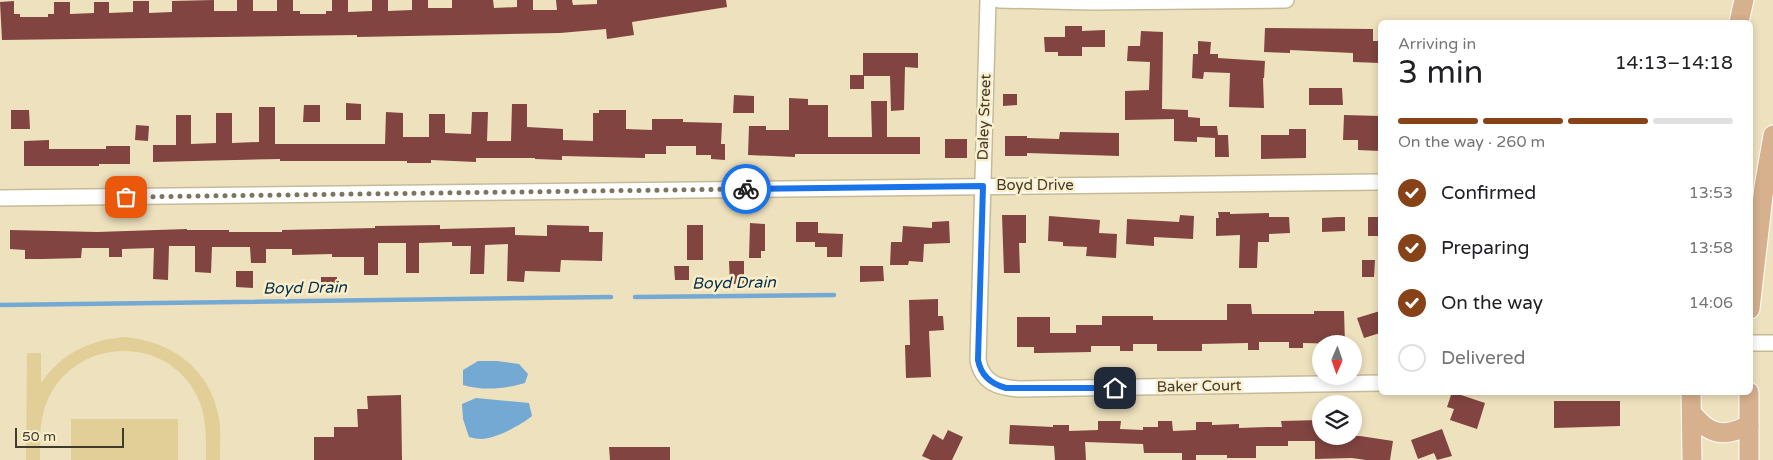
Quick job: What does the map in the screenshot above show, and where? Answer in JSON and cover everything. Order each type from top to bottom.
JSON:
[{"type":"main road","points":[[1739,20],[1744,0]]},
{"type":"main road","points":[[1753,283],[1764,187],[1773,135]]},
{"type":"main road","points":[[1691,395],[1692,460]]},
{"type":"main road","points":[[1749,395],[1749,460]]},
{"type":"main road","points":[[1692,413],[1706,427],[1721,433],[1730,433],[1749,425]]},
{"type":"street","name":"Daley Street","points":[[988,0],[978,360],[980,369],[989,381]]},
{"type":"street","points":[[999,0],[1102,2],[1286,0]]},
{"type":"street","name":"Boyd Drive","points":[[0,198],[1378,182]]},
{"type":"street","points":[[1753,343],[1773,343]]},
{"type":"street","name":"Baker Court","points":[[989,381],[1006,388],[1020,389],[1378,383]]},
{"type":"shaded area","points":[[124,337],[157,344],[186,360],[197,371],[207,385],[219,418],[220,460],[206,460],[203,411],[197,396],[182,375],[163,361],[141,353],[118,351],[95,356],[74,367],[57,384],[43,413],[40,433],[40,460],[26,460],[27,353],[41,353],[41,383],[57,364],[77,350],[99,341]]},
{"type":"shaded area","points":[[71,419],[178,419],[178,460],[71,460]]},
{"type":"water","points":[[478,361],[519,364],[528,374],[525,383],[494,388],[463,385],[463,370]]},
{"type":"water","points":[[476,398],[529,403],[532,416],[515,427],[493,437],[481,439],[469,437],[463,419],[462,404]]},
{"type":"building","points":[[214,0],[214,11],[237,11],[237,0],[253,0],[253,11],[277,11],[277,0],[293,0],[293,11],[300,11],[300,14],[326,14],[326,11],[332,11],[332,0],[348,0],[348,12],[372,11],[372,0],[388,0],[388,11],[412,10],[412,0],[428,0],[428,8],[452,8],[452,0],[493,0],[494,8],[517,7],[517,0],[533,0],[533,10],[557,10],[556,0],[572,0],[573,5],[597,4],[597,0],[726,0],[727,7],[632,22],[634,35],[607,39],[606,29],[560,33],[357,37],[357,35],[2,40],[0,2],[14,1],[14,14],[20,14],[20,17],[48,17],[48,14],[54,14],[54,2],[70,2],[70,14],[94,13],[94,2],[109,2],[109,13],[133,12],[133,1],[149,1],[149,13],[172,12],[172,1]]},
{"type":"building","points":[[1065,26],[1082,26],[1082,31],[1105,30],[1105,47],[1082,47],[1082,56],[1058,56],[1058,52],[1045,52],[1044,37],[1065,37]]},
{"type":"building","points":[[1265,28],[1373,29],[1373,41],[1378,41],[1378,63],[1353,62],[1353,53],[1290,50],[1290,53],[1264,52]]},
{"type":"building","points":[[1141,31],[1163,32],[1162,109],[1188,110],[1188,117],[1200,118],[1200,126],[1217,126],[1218,135],[1228,135],[1229,157],[1215,157],[1215,138],[1197,137],[1197,142],[1174,141],[1174,119],[1125,120],[1125,91],[1149,90],[1150,62],[1127,61],[1128,46],[1140,46]]},
{"type":"building","points":[[1198,41],[1211,42],[1210,54],[1218,54],[1218,58],[1265,61],[1263,78],[1264,108],[1229,107],[1230,73],[1204,72],[1203,79],[1192,78],[1193,54],[1198,54]]},
{"type":"building","points":[[863,53],[918,53],[918,68],[905,67],[904,110],[891,111],[890,76],[864,76],[864,89],[850,89],[850,75],[863,75]]},
{"type":"building","points":[[1309,88],[1342,88],[1343,105],[1309,105]]},
{"type":"building","points":[[1003,94],[1017,94],[1017,105],[1003,106]]},
{"type":"building","points":[[734,95],[754,96],[754,113],[733,113]]},
{"type":"building","points":[[789,98],[808,99],[808,105],[828,105],[828,137],[872,137],[871,101],[887,101],[887,137],[920,137],[920,154],[795,154],[795,157],[748,155],[749,126],[766,126],[766,130],[789,130]]},
{"type":"building","points":[[346,103],[361,104],[361,120],[346,120]]},
{"type":"building","points":[[512,104],[527,104],[527,127],[563,129],[563,140],[593,141],[593,113],[599,113],[599,110],[626,110],[626,129],[652,130],[652,119],[683,119],[683,122],[722,123],[721,144],[725,144],[725,160],[711,159],[711,155],[696,155],[696,146],[666,146],[666,154],[645,154],[645,158],[562,156],[562,160],[476,158],[476,162],[431,160],[431,163],[407,163],[407,161],[280,161],[280,159],[153,162],[153,145],[176,145],[176,115],[191,115],[191,144],[216,143],[216,113],[232,113],[232,143],[259,142],[259,107],[275,107],[275,144],[385,144],[386,112],[403,113],[403,137],[429,137],[429,114],[445,114],[445,133],[471,134],[472,112],[488,112],[487,141],[511,141]]},
{"type":"building","points":[[304,105],[320,105],[320,122],[303,122]]},
{"type":"building","points":[[11,110],[29,110],[30,129],[11,129]]},
{"type":"building","points":[[1344,115],[1378,116],[1378,151],[1358,150],[1358,140],[1343,140]]},
{"type":"building","points":[[136,125],[149,126],[148,141],[135,140]]},
{"type":"building","points":[[1289,129],[1306,129],[1306,158],[1261,159],[1261,135],[1289,135]]},
{"type":"building","points":[[1060,132],[1119,133],[1119,156],[1027,153],[1027,156],[1005,156],[1005,136],[1059,139]]},
{"type":"building","points":[[945,139],[967,139],[967,158],[945,158]]},
{"type":"building","points":[[49,140],[49,149],[106,149],[106,146],[130,146],[130,164],[24,166],[24,141]]},
{"type":"building","points":[[1218,212],[1230,212],[1230,214],[1269,213],[1269,217],[1289,217],[1290,233],[1269,234],[1269,242],[1258,242],[1257,268],[1239,268],[1240,235],[1216,236]]},
{"type":"building","points":[[1002,215],[1026,215],[1026,243],[1019,243],[1020,273],[1004,273]]},
{"type":"building","points":[[1180,215],[1194,216],[1193,239],[1154,237],[1154,246],[1126,244],[1127,219],[1179,222]]},
{"type":"building","points":[[1049,216],[1100,220],[1099,233],[1117,234],[1116,258],[1086,256],[1087,247],[1063,246],[1063,242],[1048,241]]},
{"type":"building","points":[[1345,217],[1345,231],[1322,232],[1322,218]]},
{"type":"building","points":[[1368,217],[1378,217],[1378,236],[1368,236]]},
{"type":"building","points":[[949,221],[950,243],[924,244],[923,262],[909,261],[908,265],[890,265],[891,242],[902,242],[903,226],[932,228],[932,222]]},
{"type":"building","points":[[796,222],[818,222],[818,233],[843,234],[842,257],[827,257],[827,247],[815,247],[815,242],[796,242]]},
{"type":"building","points":[[750,223],[765,224],[765,251],[761,251],[761,258],[749,258]]},
{"type":"building","points":[[440,225],[440,229],[515,227],[515,235],[547,236],[547,225],[589,226],[589,232],[603,232],[602,261],[561,260],[560,272],[525,271],[524,282],[507,281],[508,244],[485,245],[484,274],[470,274],[471,246],[452,246],[452,242],[419,243],[419,273],[406,273],[406,243],[378,243],[378,275],[364,275],[364,257],[332,257],[332,254],[292,255],[292,249],[266,249],[266,263],[251,263],[250,247],[212,247],[211,273],[195,272],[195,246],[169,246],[168,280],[153,279],[154,248],[122,249],[122,257],[109,257],[109,248],[82,248],[81,258],[43,259],[25,259],[25,250],[10,249],[10,230],[97,232],[187,229],[229,230],[229,232],[282,232],[282,230]]},
{"type":"building","points":[[687,225],[703,225],[703,260],[687,260]]},
{"type":"building","points":[[1362,260],[1375,260],[1374,277],[1362,277]]},
{"type":"building","points":[[729,261],[744,261],[744,284],[730,284]]},
{"type":"building","points":[[674,266],[689,266],[689,280],[675,280]]},
{"type":"building","points":[[860,266],[883,266],[884,281],[860,282]]},
{"type":"building","points":[[236,271],[253,271],[253,288],[236,287]]},
{"type":"building","points":[[321,277],[337,277],[337,290],[321,290]]},
{"type":"building","points":[[938,299],[938,316],[943,316],[944,330],[929,331],[931,377],[906,378],[905,345],[910,345],[909,300]]},
{"type":"building","points":[[1227,304],[1251,304],[1252,314],[1314,314],[1314,311],[1344,311],[1345,335],[1312,335],[1312,343],[1303,343],[1303,348],[1289,348],[1289,342],[1259,342],[1259,350],[1248,350],[1248,343],[1202,344],[1202,351],[1157,351],[1157,344],[1133,344],[1133,351],[1120,351],[1120,346],[1091,346],[1091,352],[1034,353],[1034,347],[1017,347],[1017,317],[1050,317],[1050,333],[1076,333],[1076,325],[1102,325],[1102,316],[1153,316],[1153,320],[1227,320]]},
{"type":"building","points":[[1378,312],[1378,334],[1364,338],[1357,318]]},
{"type":"building","points":[[401,395],[402,460],[314,460],[314,437],[334,437],[334,427],[358,427],[357,409],[368,409],[367,396]]},
{"type":"building","points":[[1451,395],[1461,395],[1485,403],[1477,429],[1450,420],[1454,409],[1447,407]]},
{"type":"building","points":[[1554,401],[1620,401],[1620,426],[1554,428]]},
{"type":"building","points":[[1312,420],[1312,441],[1288,441],[1288,446],[1256,446],[1256,458],[1227,458],[1227,455],[1196,455],[1196,460],[1182,460],[1182,453],[1144,453],[1143,444],[1085,442],[1086,460],[1055,460],[1054,446],[1009,444],[1010,425],[1053,427],[1053,425],[1069,425],[1069,431],[1098,430],[1098,421],[1121,421],[1120,429],[1143,430],[1143,427],[1158,427],[1158,421],[1172,421],[1173,431],[1196,430],[1196,422],[1212,422],[1212,425],[1239,424],[1239,428],[1282,427],[1281,421]]},
{"type":"building","points":[[1442,429],[1452,456],[1437,460],[1434,453],[1418,459],[1411,440]]},
{"type":"building","points":[[948,430],[963,437],[952,460],[931,460],[922,456],[933,434],[943,440]]},
{"type":"building","points":[[1362,436],[1393,441],[1390,460],[1315,459],[1315,445],[1362,445]]},
{"type":"building","points":[[609,447],[670,447],[670,460],[610,460]]},
{"type":"waterway","name":"Boyd Drain","points":[[635,297],[834,295]]},
{"type":"waterway","name":"Boyd Drain","points":[[0,305],[611,297]]},
{"type":"way so far","points":[[126,197],[746,189]]},
{"type":"route","points":[[746,189],[983,186],[978,360],[983,375],[997,386],[1006,388],[1115,388]]}]
